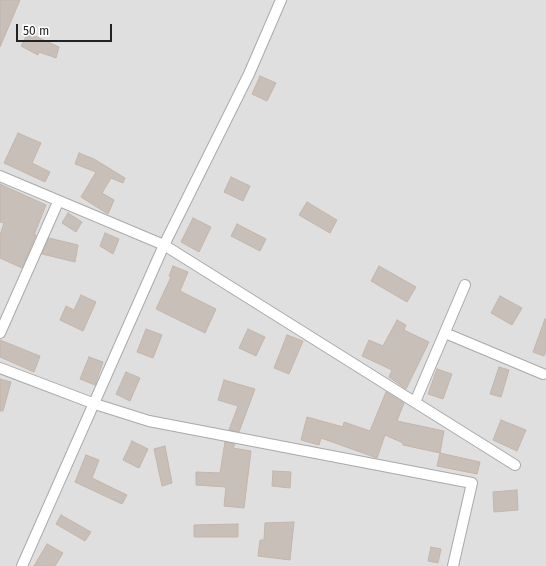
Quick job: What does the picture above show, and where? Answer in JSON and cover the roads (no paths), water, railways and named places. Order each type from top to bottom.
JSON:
[{"type":"street","points":[[22,566],[95,404],[164,245],[249,74],[281,0]]},
{"type":"street","points":[[0,176],[58,202],[164,245],[515,465]]},
{"type":"street","points":[[0,333],[58,202]]},
{"type":"street","points":[[415,402],[465,285]]},
{"type":"street","points":[[445,333],[543,374]]},
{"type":"street","points":[[0,368],[95,404],[149,421],[472,483],[453,566]]}]
